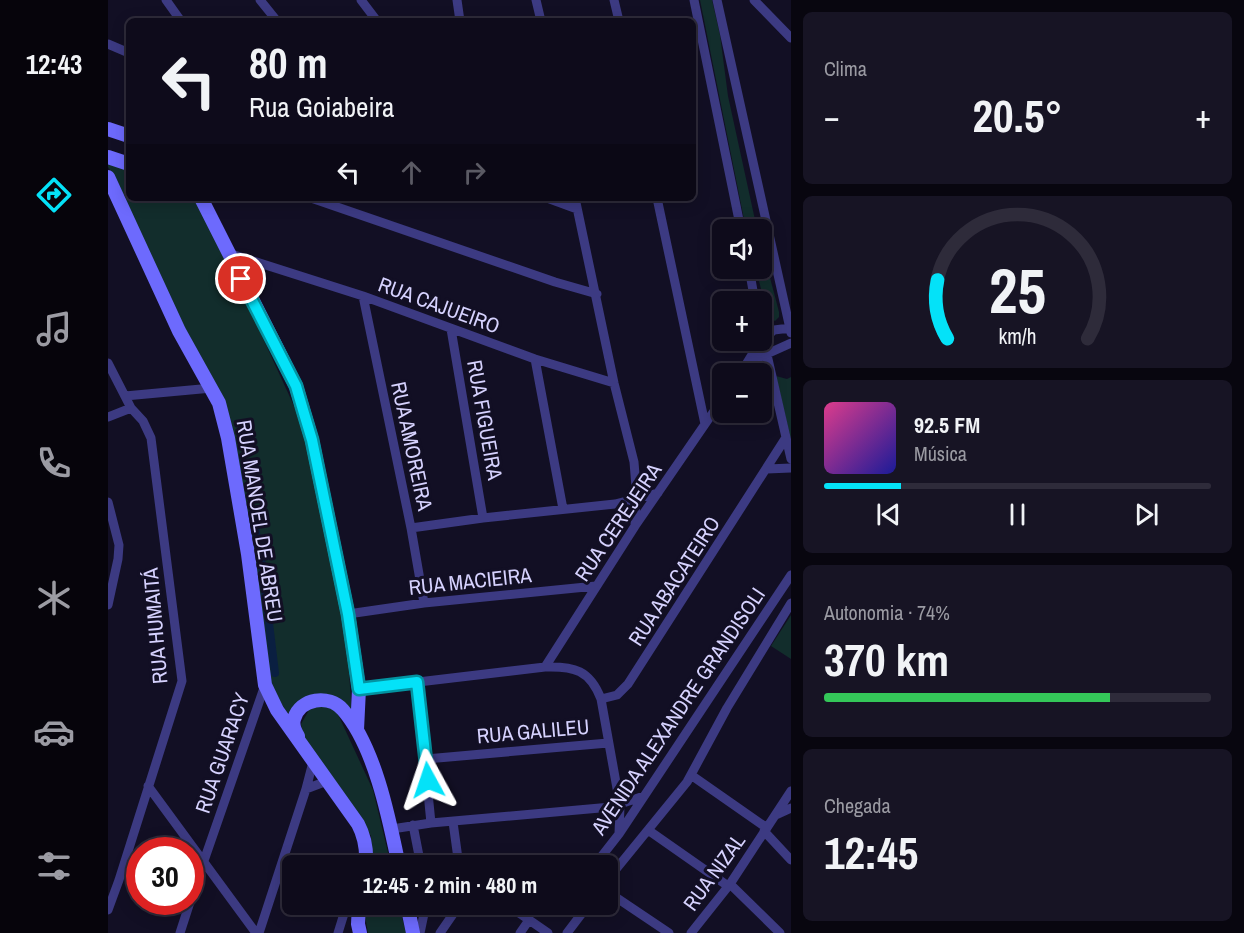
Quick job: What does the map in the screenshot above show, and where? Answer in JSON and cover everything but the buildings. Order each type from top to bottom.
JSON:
[{"type":"main road","points":[[108,129],[125,135]]},
{"type":"main road","points":[[108,138],[114,135],[125,135]]},
{"type":"main road","points":[[108,157],[126,163]]},
{"type":"main road","name":"RUA MANOEL DE ABREU","points":[[108,177],[179,331],[219,404],[228,438],[250,569],[265,685],[277,710],[358,824],[364,834],[366,847]]},
{"type":"main road","points":[[202,201],[298,394],[312,440],[348,614],[359,689],[357,730]]},
{"type":"main road","points":[[300,744],[294,726],[297,713],[317,699],[327,699],[337,703],[345,711],[357,730],[380,783],[397,855]]},
{"type":"main road","points":[[366,847],[366,855]]},
{"type":"main road","points":[[358,915],[360,933]]},
{"type":"main road","points":[[409,915],[413,933]]},
{"type":"street","points":[[166,0],[180,18]]},
{"type":"street","points":[[260,0],[275,18]]},
{"type":"street","points":[[361,0],[370,5]]},
{"type":"street","points":[[457,0],[460,18]]},
{"type":"street","points":[[536,0],[539,18]]},
{"type":"street","points":[[614,0],[618,18]]},
{"type":"street","points":[[694,0],[739,219]]},
{"type":"street","points":[[717,0],[790,330],[772,331]]},
{"type":"street","points":[[754,0],[791,38]]},
{"type":"street","points":[[108,44],[126,52]]},
{"type":"street","points":[[320,201],[555,282],[597,294]]},
{"type":"street","points":[[555,201],[577,209]]},
{"type":"street","points":[[576,201],[614,383],[634,462],[635,526]]},
{"type":"street","points":[[658,201],[705,424]]},
{"type":"street","name":"RUA CAJUEIRO","points":[[228,253],[363,296],[535,359],[614,383]]},
{"type":"street","points":[[239,275],[251,261]]},
{"type":"street","name":"RUA AMOREIRA","points":[[363,296],[411,528],[424,603]]},
{"type":"street","name":"RUA FIGUEIRA","points":[[451,329],[483,518]]},
{"type":"street","points":[[747,363],[791,343]]},
{"type":"street","points":[[747,363],[754,351]]},
{"type":"street","points":[[766,351],[791,459]]},
{"type":"street","points":[[535,359],[563,509]]},
{"type":"street","name":"RUA HUMAITÁ","points":[[108,363],[131,408],[143,420],[151,438],[182,681],[108,910]]},
{"type":"street","points":[[125,396],[212,388]]},
{"type":"street","points":[[110,416],[131,408]]},
{"type":"street","name":"RUA CEREJEIRA","points":[[545,667],[635,526],[712,414]]},
{"type":"street","name":"RUA ABACATEIRO","points":[[601,699],[617,695],[628,684],[785,439]]},
{"type":"street","points":[[767,469],[791,468]]},
{"type":"street","points":[[411,528],[615,504],[658,493]]},
{"type":"street","points":[[108,502],[118,545],[118,559],[108,605]]},
{"type":"street","name":"AVENIDA ALEXANDRE GRANDISOLI","points":[[603,855],[645,796],[791,575]]},
{"type":"street","name":"RUA MACIEIRA","points":[[348,614],[424,603],[596,586]]},
{"type":"street","name":"AVENIDA ALEXANDRE GRANDISOLI","points":[[618,867],[691,775],[727,708],[791,603]]},
{"type":"street","points":[[359,689],[545,667],[564,666],[588,676],[596,685],[601,699],[620,805],[619,834]]},
{"type":"street","points":[[417,682],[431,823]]},
{"type":"street","name":"RUA GUARACY","points":[[204,859],[265,685]]},
{"type":"street","name":"RUA GALILEU","points":[[426,759],[608,742]]},
{"type":"street","points":[[258,933],[313,762]]},
{"type":"street","points":[[691,775],[766,830],[791,860]]},
{"type":"street","points":[[306,789],[327,781]]},
{"type":"street","points":[[148,786],[185,837]]},
{"type":"street","name":"RUA NIZAL","points":[[698,931],[791,791]]},
{"type":"street","points":[[392,829],[431,823],[620,805],[645,796]]},
{"type":"street","points":[[776,815],[791,808]]},
{"type":"street","points":[[453,822],[458,855]]},
{"type":"street","points":[[413,825],[419,855]]},
{"type":"street","points":[[648,831],[729,885],[780,933]]},
{"type":"street","points":[[363,855],[366,847]]},
{"type":"street","points":[[204,863],[258,933]]},
{"type":"street","points":[[618,899],[669,933]]},
{"type":"street","name":"RUA GUARACY","points":[[180,933],[186,915]]},
{"type":"street","points":[[338,933],[344,915]]},
{"type":"street","points":[[420,933],[424,915]]},
{"type":"street","points":[[440,933],[452,915]]},
{"type":"street","points":[[522,915],[548,933]]},
{"type":"street","points":[[567,933],[581,915]]},
{"type":"street","points":[[520,933],[529,920]]},
{"type":"green space","points":[[700,0],[712,0],[720,35],[728,96],[755,219],[744,219]]},
{"type":"green space","points":[[108,159],[126,166],[126,201],[117,180],[108,167]]},
{"type":"green space","points":[[126,201],[197,201],[227,260],[300,419],[345,618],[352,714],[330,697],[290,716],[272,691],[230,425],[187,340]]},
{"type":"green space","points":[[758,279],[770,279],[779,312],[779,317],[775,321],[772,319],[772,291],[762,291]]},
{"type":"green space","points":[[776,376],[787,379],[791,377],[791,440]]},
{"type":"green space","points":[[791,615],[791,659],[771,646]]},
{"type":"green space","points":[[326,704],[336,710],[373,790],[389,855],[372,855],[371,836],[303,736],[301,724],[312,705]]},
{"type":"green space","points":[[365,915],[402,915],[406,933],[368,933]]},
{"type":"waterway","points":[[253,517],[262,565],[275,673]]},
{"type":"route","points":[[241,279],[296,386],[312,440],[348,614],[359,689],[417,682],[428,780]]}]
